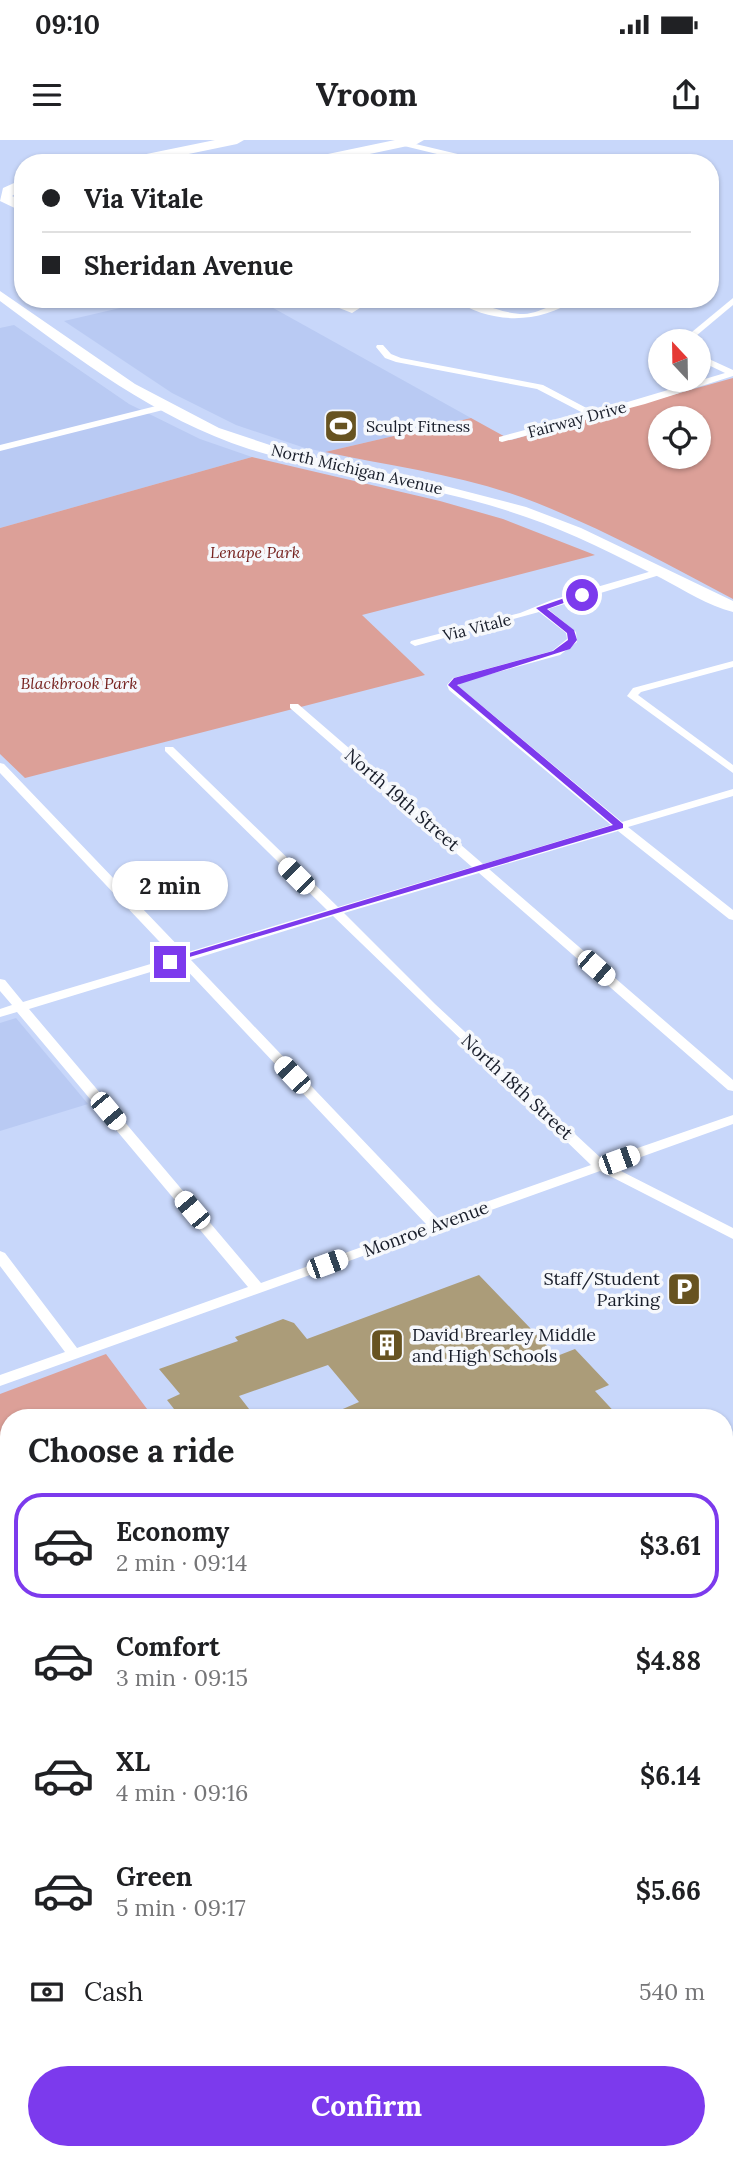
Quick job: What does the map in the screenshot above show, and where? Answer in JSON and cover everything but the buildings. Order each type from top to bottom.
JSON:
[{"type":"highway","points":[[351,140],[410,141]]},
{"type":"highway","points":[[166,154],[230,141]]},
{"type":"highway","points":[[347,154],[410,141]]},
{"type":"highway","points":[[318,154],[324,150],[321,143]]},
{"type":"highway","points":[[14,188],[4,196],[14,207]]},
{"type":"street","points":[[410,141],[454,154]]},
{"type":"street","points":[[699,329],[733,301]]},
{"type":"street","name":"North Michigan Avenue","points":[[19,308],[164,407],[216,432],[287,455],[522,510],[590,537],[733,607]]},
{"type":"street","points":[[482,308],[522,316],[539,314],[553,308]]},
{"type":"street","points":[[380,347],[388,356],[399,360],[549,390],[593,415]]},
{"type":"street","points":[[711,363],[733,373]]},
{"type":"street","name":"Fairway Drive","points":[[502,439],[733,373]]},
{"type":"street","points":[[1,447],[164,407]]},
{"type":"street","name":"Via Vitale","points":[[415,643],[659,572]]},
{"type":"street","points":[[540,608],[571,632],[573,640],[566,648],[453,683],[453,688],[733,916]]},
{"type":"street","points":[[733,664],[637,690],[632,696],[733,771]]},
{"type":"street","name":"North 19th Street","points":[[293,706],[733,1087]]},
{"type":"street","name":"North 18th Street","points":[[169,749],[333,913],[601,1166],[733,1234]]},
{"type":"street","points":[[0,766],[435,1225]]},
{"type":"street","points":[[0,788],[17,784]]},
{"type":"street","points":[[0,1013],[733,792]]},
{"type":"street","points":[[0,983],[258,1289]]},
{"type":"street","name":"Monroe Avenue","points":[[0,1381],[733,1119]]},
{"type":"street","points":[[0,1256],[74,1354]]},
{"type":"shaded area","points":[[120,308],[273,308],[471,418],[325,452],[305,448],[236,425],[172,393],[64,321]]},
{"type":"shaded area","points":[[14,325],[129,404],[200,439],[252,457],[0,528],[0,328]]},
{"type":"shaded area","points":[[16,1018],[88,1104],[0,1131],[0,1023]]},
{"type":"green space","points":[[733,378],[733,599],[612,536],[537,503],[459,479],[325,452],[471,418],[511,440],[683,392],[711,392],[711,384]]},
{"type":"green space","name":"Lenape Park","points":[[252,457],[440,501],[503,519],[595,555],[362,615],[425,675],[25,778],[0,754],[0,528]]},
{"type":"green space","points":[[106,1354],[147,1409],[0,1409],[0,1394]]},
{"type":"place","name":"Sculpt Fitness","points":[[341,426]]},
{"type":"place","name":"Staff/Student Parking","points":[[684,1289]]},
{"type":"place","name":"David Brearley Middle and High Schools","points":[[387,1345]]},
{"type":"route","points":[[170,962],[620,826],[452,685],[457,680],[566,648],[573,640],[571,632],[540,608],[582,595]]},
{"type":"park label","name":"Blackbrook Park","points":[[79,683]]}]
